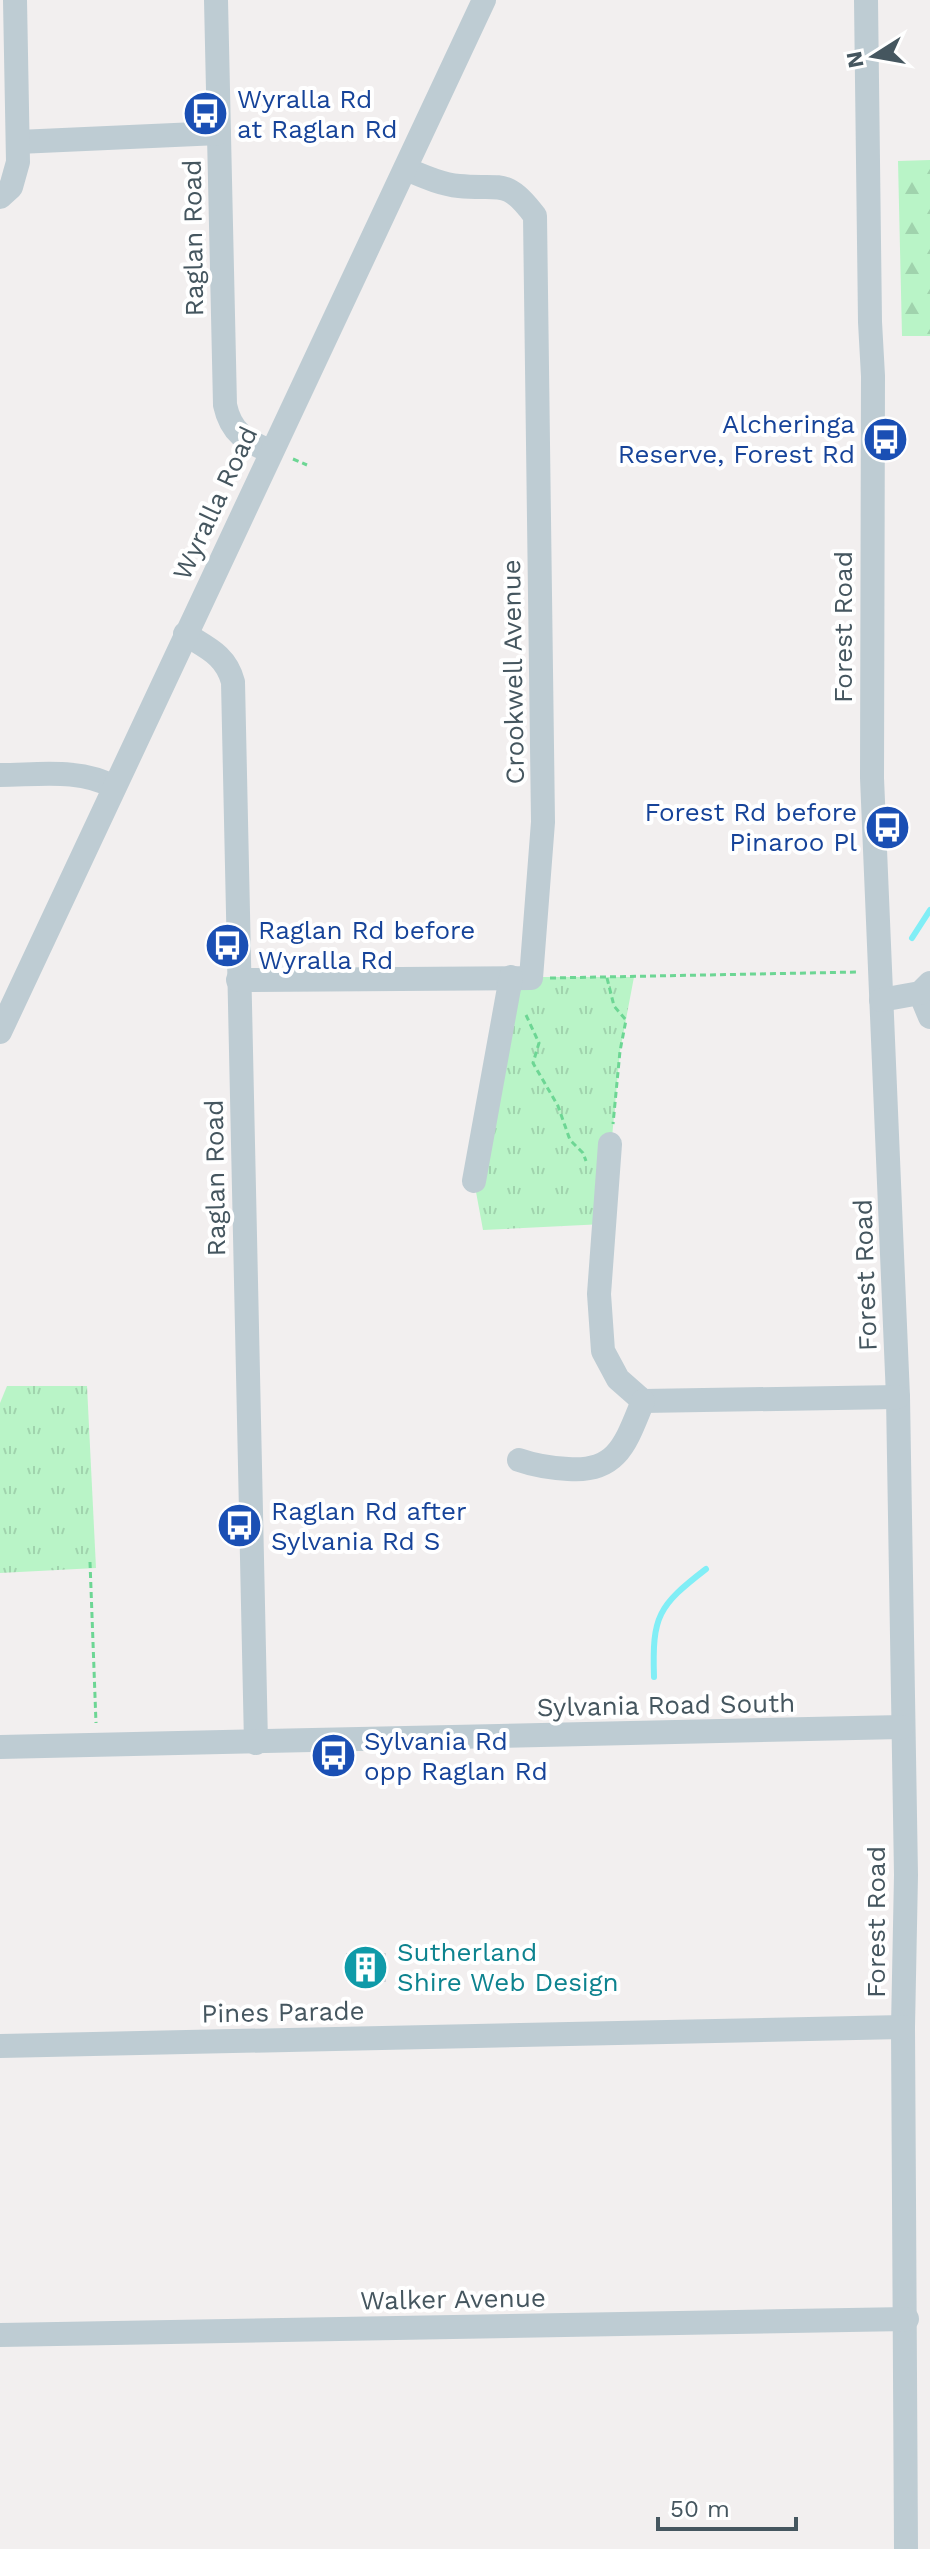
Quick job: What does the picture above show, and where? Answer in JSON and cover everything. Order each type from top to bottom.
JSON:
[{"type":"street","points":[[0,197],[11,187],[18,162],[15,0]]},
{"type":"street","name":"Raglan Road","points":[[216,0],[225,405],[228,420],[236,432],[246,441],[270,451]]},
{"type":"street","name":"Wyralla Road","points":[[0,1032],[484,0]]},
{"type":"street","name":"Forest Road","points":[[866,0],[873,376],[872,778],[898,1397],[902,1727],[918,1875],[903,2027],[906,2549]]},
{"type":"street","points":[[18,142],[219,133]]},
{"type":"street","name":"Crookwell Avenue","points":[[406,169],[439,182],[460,186],[496,186],[519,195],[535,216],[543,822],[521,977],[474,1181]]},
{"type":"street","name":"Raglan Road","points":[[185,634],[219,656],[230,667],[233,682],[256,1743]]},
{"type":"street","points":[[0,775],[80,775],[114,787]]},
{"type":"street","points":[[238,980],[521,977]]},
{"type":"street","points":[[881,1000],[925,988],[930,1017]]},
{"type":"street","points":[[610,1144],[599,1294],[603,1351],[618,1379],[643,1401],[898,1397]]},
{"type":"street","points":[[519,1460],[538,1466],[586,1471],[599,1468],[611,1460],[630,1431],[643,1401]]},
{"type":"street","name":"Sylvania Road South","points":[[0,1747],[902,1727]]},
{"type":"street","name":"Pines Parade","points":[[0,2046],[903,2027]]},
{"type":"street","name":"Walker Avenue","points":[[0,2335],[907,2319]]},
{"type":"path","points":[[521,977],[879,972]]},
{"type":"path","points":[[607,978],[614,1006],[626,1020],[610,1144]]},
{"type":"path","points":[[525,1012],[539,1043],[533,1063],[558,1106],[570,1140],[583,1153],[586,1163]]},
{"type":"path","points":[[90,1562],[96,1723]]},
{"type":"green space","points":[[930,160],[930,336],[902,336],[898,161]]},
{"type":"green space","points":[[511,977],[634,977],[620,1051],[604,1224],[483,1230],[474,1181]]},
{"type":"green space","points":[[7,1386],[87,1386],[96,1568],[0,1573],[0,1403]]},
{"type":"building","name":"Sutherland Shire Web Design","points":[[347,1954],[385,1954],[385,1981],[347,1980]]},
{"type":"waterway","points":[[912,938],[930,910]]},
{"type":"waterway","points":[[654,1677],[655,1640],[661,1614],[677,1593],[706,1569]]},
{"type":"place","name":"Wyralla Rd at Raglan Rd","points":[[206,114]]},
{"type":"place","name":"Alcheringa Reserve, Forest Rd","points":[[886,439]]},
{"type":"place","name":"Forest Rd before Pinaroo Pl","points":[[888,827]]},
{"type":"place","name":"Raglan Rd before Wyralla Rd","points":[[227,945]]},
{"type":"place","name":"Raglan Rd after Sylvania Rd S","points":[[240,1526]]},
{"type":"place","name":"Sylvania Rd opp Raglan Rd","points":[[333,1756]]},
{"type":"place","name":"Sutherland Shire Web Design","points":[[366,1967]]}]
